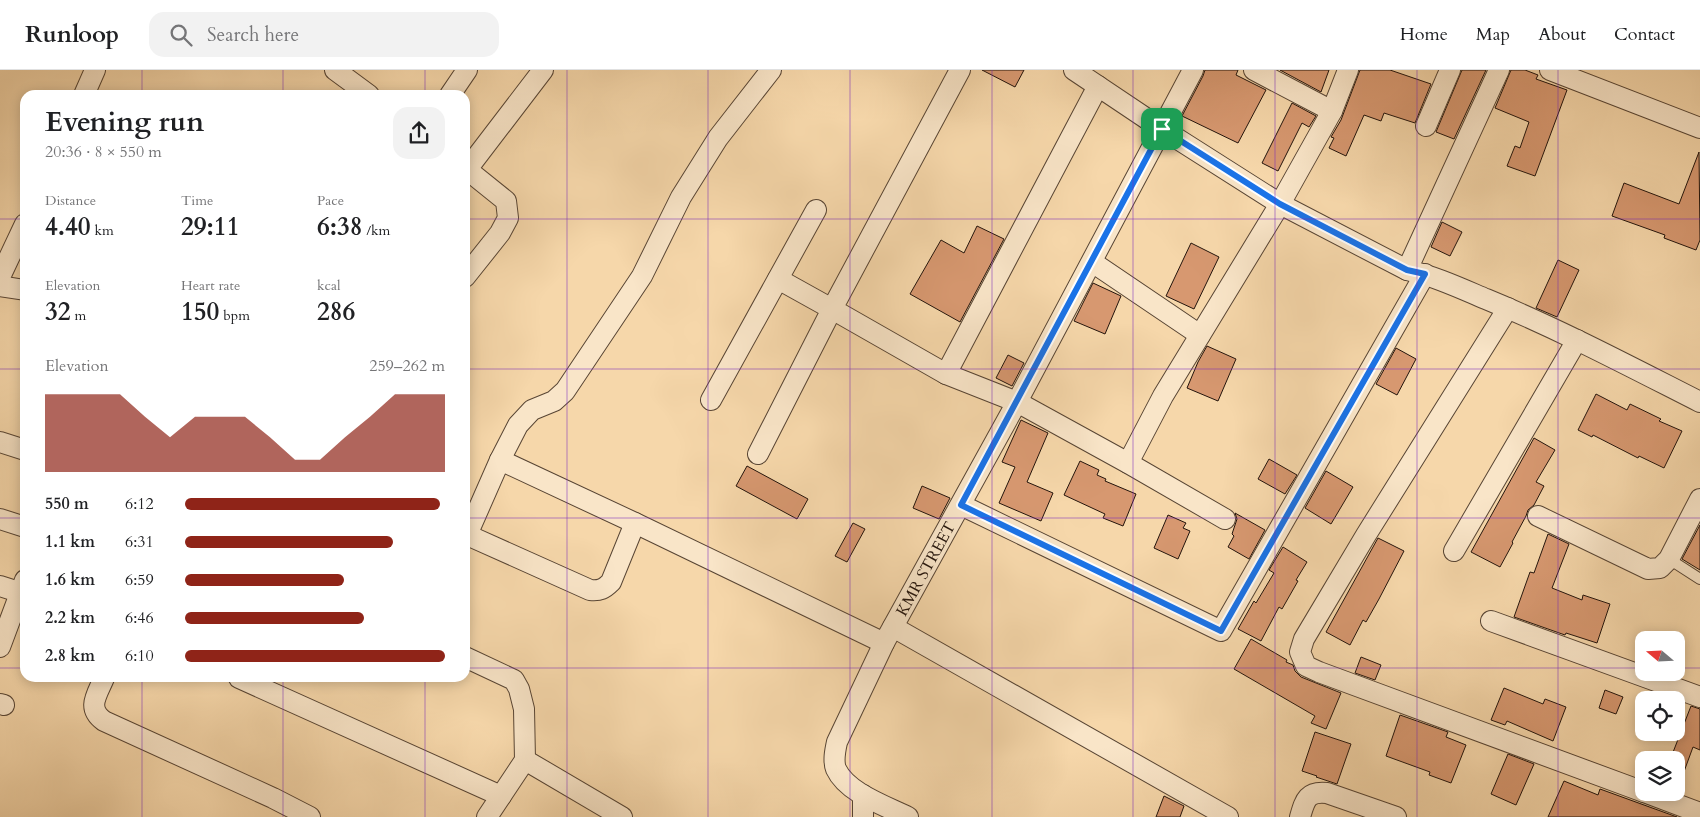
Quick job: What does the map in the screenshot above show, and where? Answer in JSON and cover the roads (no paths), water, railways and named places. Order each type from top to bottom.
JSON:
[{"type":"street","points":[[86,90],[95,70]]},
{"type":"street","points":[[335,70],[362,90]]},
{"type":"street","points":[[453,90],[467,70]]},
{"type":"street","points":[[470,165],[543,70]]},
{"type":"street","points":[[470,526],[518,425],[532,410],[554,401],[565,390],[642,276],[680,196],[718,138],[771,70]]},
{"type":"street","points":[[758,454],[832,309],[960,70]]},
{"type":"street","points":[[1074,70],[1280,204],[1416,272],[1508,308],[1577,340],[1700,402]]},
{"type":"street","name":"KMR STREET","points":[[908,817],[863,795],[846,781],[836,769],[834,755],[837,742],[888,635],[1017,402],[1193,70]]},
{"type":"street","points":[[1254,70],[1332,111]]},
{"type":"street","points":[[1128,463],[1163,396],[1280,204],[1332,111],[1348,70]]},
{"type":"street","points":[[1426,126],[1450,70]]},
{"type":"street","points":[[961,505],[1221,631],[1416,272],[1500,70]]},
{"type":"street","points":[[1550,70],[1700,128]]},
{"type":"street","points":[[946,374],[1098,86]]},
{"type":"street","points":[[470,173],[506,201],[508,218],[500,233],[470,271]]},
{"type":"street","points":[[710,400],[816,210]]},
{"type":"street","points":[[0,277],[20,235]]},
{"type":"street","points":[[1092,262],[1200,335]]},
{"type":"street","points":[[778,279],[946,374],[1017,402],[1225,519]]},
{"type":"street","points":[[0,286],[20,289]]},
{"type":"street","points":[[1508,308],[1366,535],[1304,639],[1300,652],[1306,666],[1319,672],[1635,789]]},
{"type":"street","points":[[1454,551],[1577,340]]},
{"type":"street","points":[[0,442],[20,448]]},
{"type":"street","points":[[500,460],[635,523],[888,635],[1228,817]]},
{"type":"street","points":[[1538,516],[1648,569],[1660,568],[1669,559],[1700,499]]},
{"type":"street","points":[[0,519],[20,525]]},
{"type":"street","points":[[470,537],[590,590],[597,591],[605,589],[611,582],[635,523]]},
{"type":"street","points":[[0,586],[20,589]]},
{"type":"street","points":[[0,647],[20,597]]},
{"type":"street","points":[[1491,621],[1700,696]]},
{"type":"street","points":[[470,659],[514,680],[519,689],[524,709],[525,760],[487,817]]},
{"type":"street","points":[[102,682],[95,701],[94,711],[96,716],[310,817]]},
{"type":"street","points":[[266,683],[501,796]]},
{"type":"street","points":[[525,760],[622,817]]},
{"type":"street","points":[[1300,817],[1305,801],[1316,792],[1327,793],[1396,817]]},
{"type":"street","points":[[863,795],[863,817]]},
{"type":"street","points":[[1668,801],[1700,813]]},
{"type":"lane","points":[[1669,559],[1700,579]]}]
